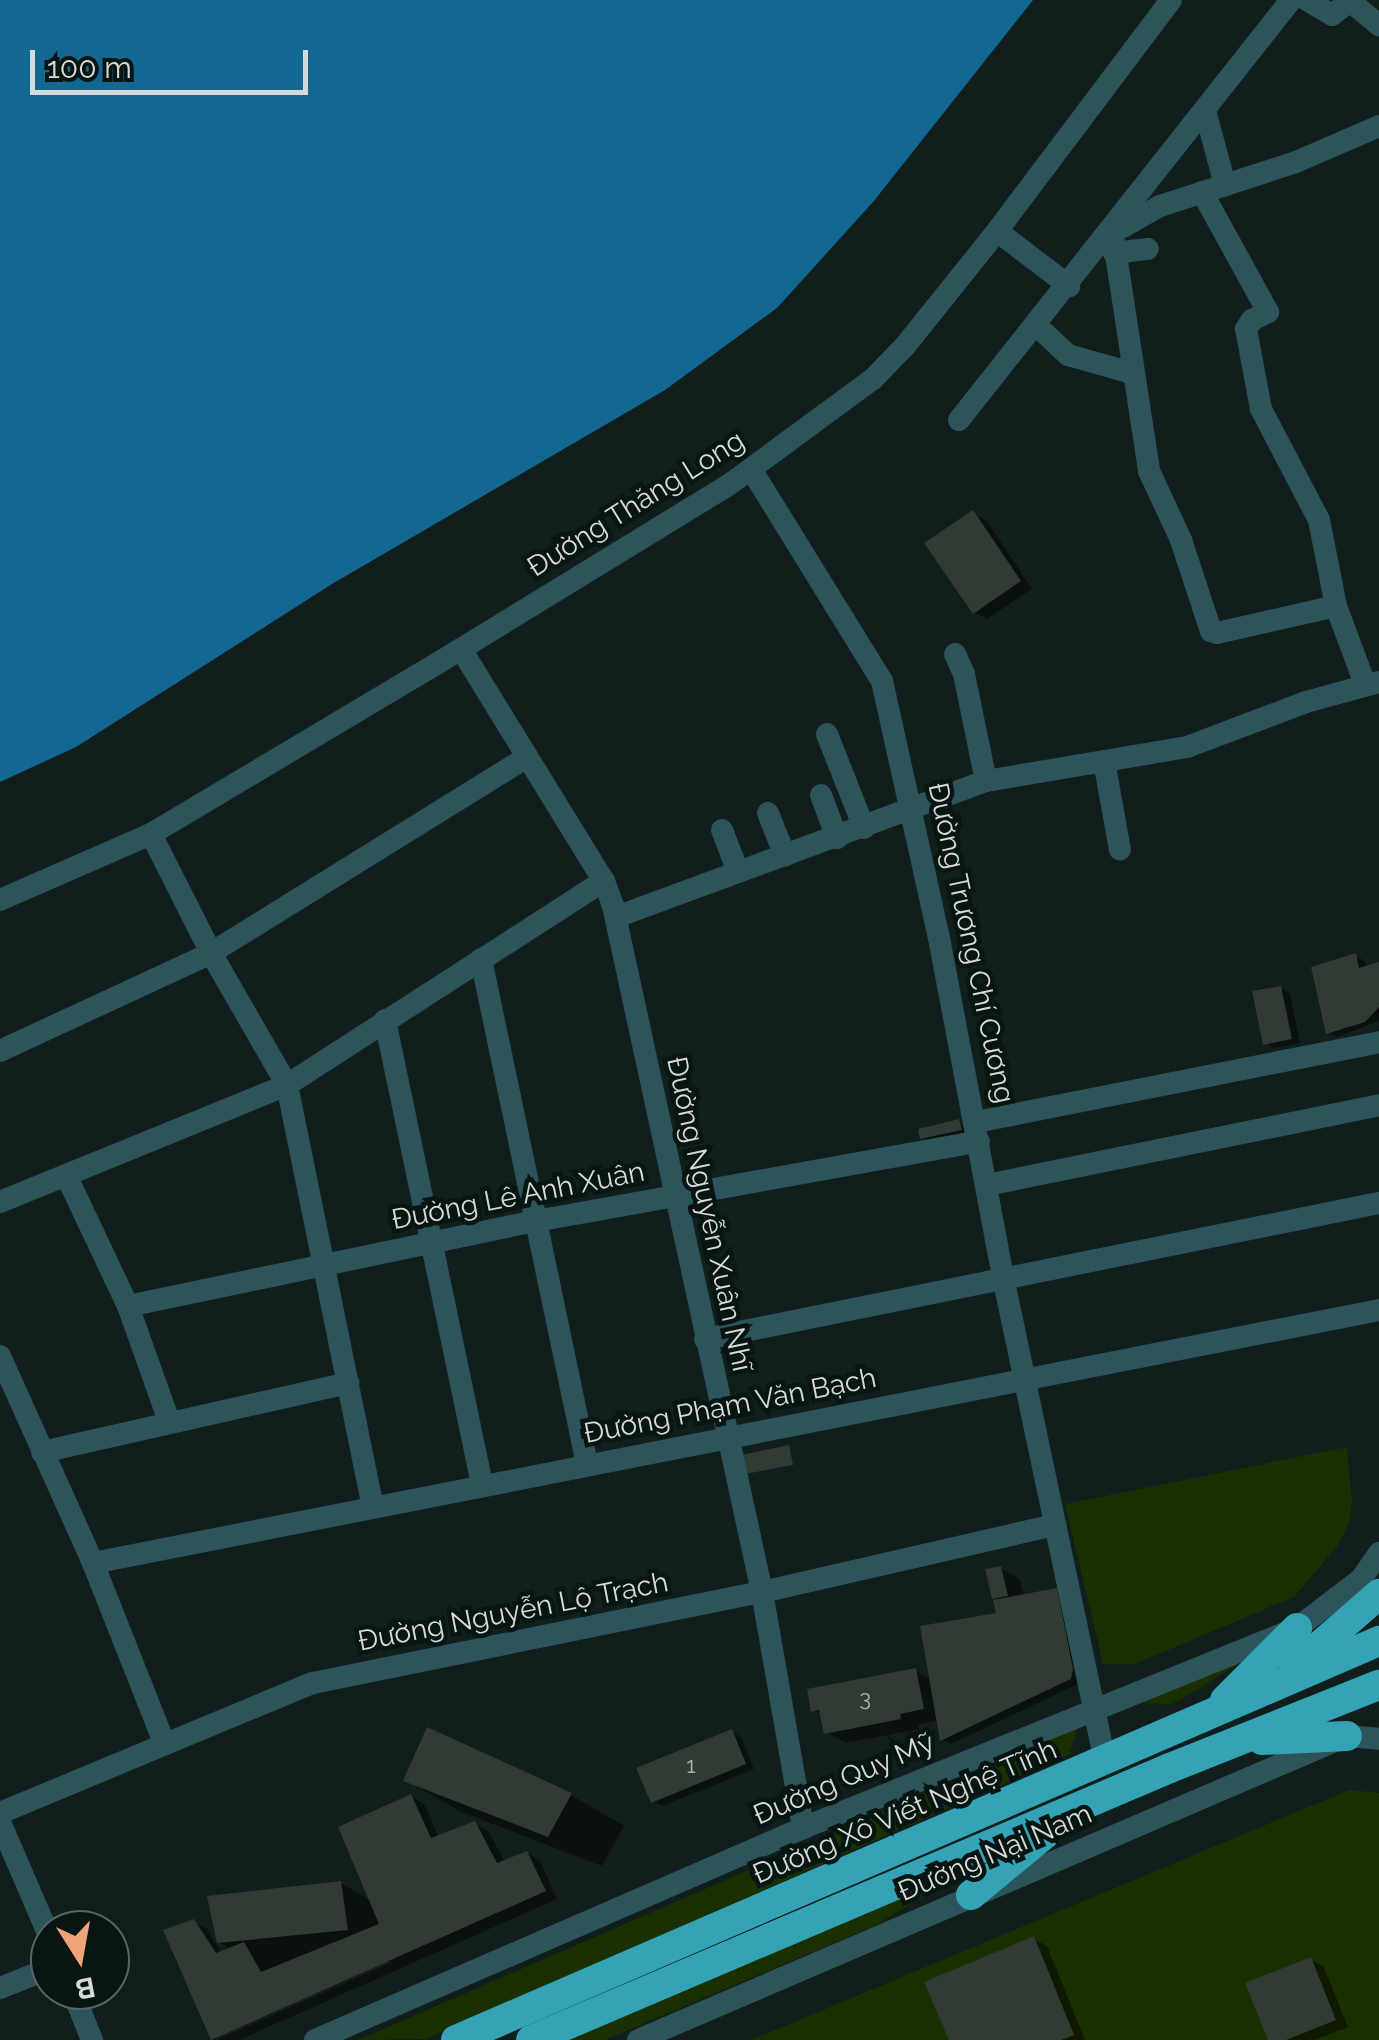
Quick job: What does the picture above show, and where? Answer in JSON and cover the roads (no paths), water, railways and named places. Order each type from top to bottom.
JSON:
[{"type":"highway","points":[[1270,1688],[1379,1594]]},
{"type":"highway","points":[[1216,1710],[1297,1628]]},
{"type":"highway","name":"Đường Xô Viết Nghệ Tĩnh","points":[[456,2040],[1379,1641]]},
{"type":"highway","points":[[531,2040],[1379,1684]]},
{"type":"highway","points":[[1239,1741],[1347,1736]]},
{"type":"highway","points":[[971,1895],[1073,1811]]},
{"type":"street","name":"Đường Thăng Long","points":[[0,900],[151,834],[461,649],[751,469],[886,368],[997,232],[1172,0]]},
{"type":"street","points":[[1290,0],[1110,243],[1149,472],[1181,540],[1212,630],[1234,630],[1336,606]]},
{"type":"street","points":[[1307,0],[1332,14],[1351,0],[1379,25]]},
{"type":"street","points":[[1205,110],[1226,184]]},
{"type":"street","points":[[959,420],[1069,286],[1142,213],[1296,162],[1379,126]]},
{"type":"street","points":[[616,917],[986,781],[1188,747],[1372,683],[1336,606],[1319,520],[1261,409],[1246,329],[1252,320],[1268,312],[1202,192]]},
{"type":"street","points":[[997,232],[1069,286]]},
{"type":"street","points":[[1110,243],[1148,249]]},
{"type":"street","points":[[1037,326],[1068,355],[1132,373]]},
{"type":"street","name":"Đường Trương Chí Cương","points":[[751,469],[882,681],[978,1132],[1379,1042]]},
{"type":"street","name":"Đường Nguyễn Xuân Nhĩ","points":[[461,649],[604,881],[616,917],[762,1592],[802,1828]]},
{"type":"street","points":[[955,654],[964,674],[986,781]]},
{"type":"street","points":[[827,734],[864,828]]},
{"type":"street","points":[[0,1050],[212,954],[527,757]]},
{"type":"street","points":[[1104,762],[1120,850]]},
{"type":"street","points":[[821,795],[837,838]]},
{"type":"street","points":[[768,813],[785,856]]},
{"type":"street","points":[[722,830],[738,872]]},
{"type":"street","points":[[151,834],[212,954],[287,1085],[373,1507]]},
{"type":"street","points":[[0,1202],[287,1085],[604,881]]},
{"type":"street","points":[[481,959],[587,1464]]},
{"type":"street","points":[[385,1020],[428,1244],[482,1484]]},
{"type":"street","points":[[988,1185],[1379,1105]]},
{"type":"street","points":[[978,1132],[1003,1277],[1105,1761]]},
{"type":"street","name":"Đường Lê Anh Xuân","points":[[128,1306],[978,1132]]},
{"type":"street","points":[[66,1175],[128,1306],[170,1421]]},
{"type":"street","points":[[706,1339],[1379,1204]]},
{"type":"street","name":"Đường Phạm Văn Bạch","points":[[92,1563],[1379,1310]]},
{"type":"street","points":[[0,1356],[92,1563],[164,1742]]},
{"type":"street","points":[[42,1452],[348,1384]]},
{"type":"street","name":"Đường Nguyễn Lộ Trạch","points":[[0,1814],[164,1742],[314,1683],[762,1592],[1055,1526]]},
{"type":"street","name":"Đường Quy Mỹ","points":[[316,2040],[802,1828],[1297,1628],[1361,1579],[1379,1553]]},
{"type":"street","name":"Đường Nại Nam","points":[[638,2040],[1347,1736],[1379,1739]]},
{"type":"street","points":[[0,1822],[38,1910]]},
{"type":"street","points":[[0,1988],[30,1976]]},
{"type":"street","points":[[80,2010],[92,2040]]},
{"type":"water","points":[[0,0],[1033,0],[873,202],[777,308],[665,390],[332,584],[76,747],[0,782]]}]
